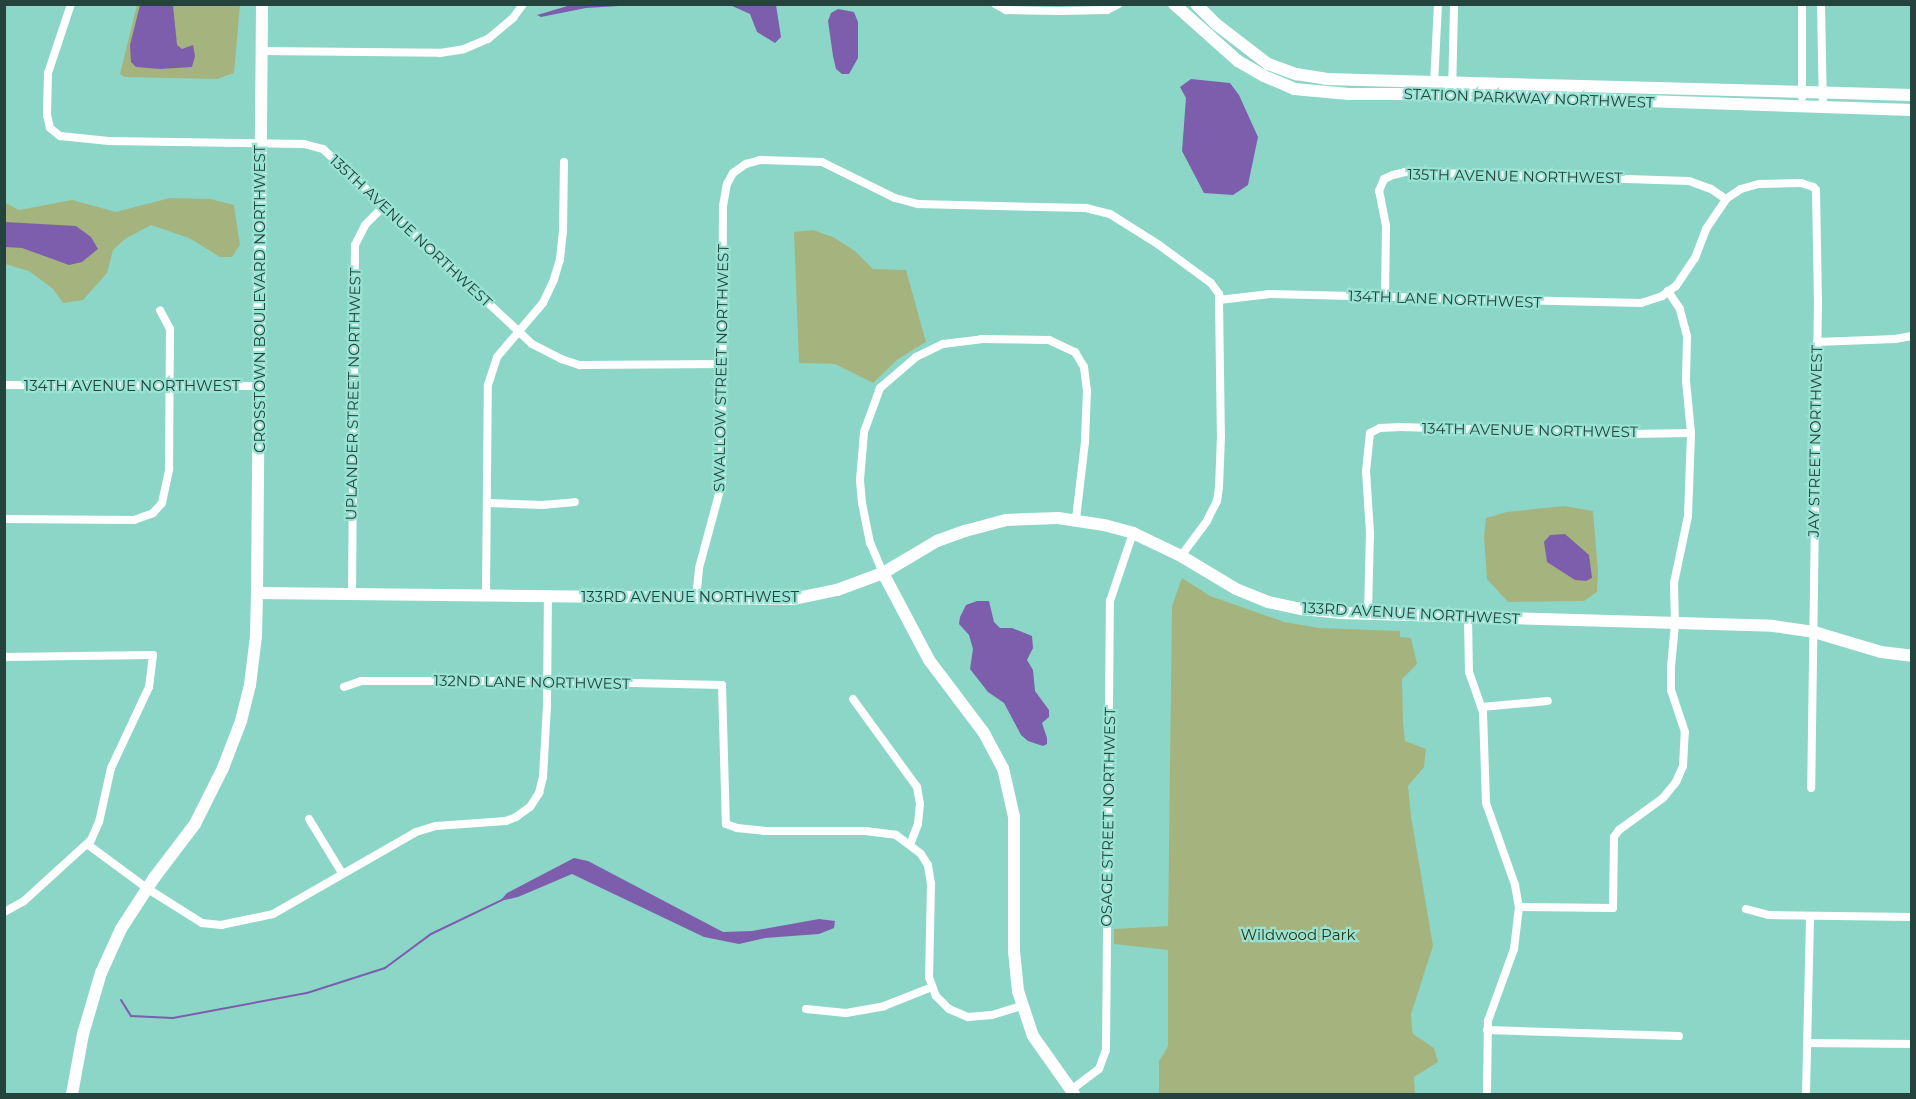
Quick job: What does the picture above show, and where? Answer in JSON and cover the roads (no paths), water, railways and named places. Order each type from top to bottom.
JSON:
[{"type":"street","name":"135TH AVENUE NORTHWEST","points":[[71,4],[48,72],[47,115],[50,128],[60,136],[74,139],[262,142],[304,144],[323,148],[532,344],[561,359],[580,365],[723,364]]},
{"type":"street","name":"CROSSTOWN BOULEVARD NORTHWEST","points":[[72,1095],[83,1034],[101,973],[121,929],[195,824],[223,768],[241,721],[250,685],[256,636],[257,592],[262,4]]},
{"type":"street","points":[[262,51],[440,53],[464,49],[488,39],[513,18],[523,4]]},
{"type":"street","points":[[995,4],[1005,10],[1058,11],[1107,10],[1119,4]]},
{"type":"street","name":"STATION PARKWAY NORTHWEST","points":[[1174,4],[1238,61],[1294,89],[1349,93],[1434,88]]},
{"type":"street","name":"STATION PARKWAY NORTHWEST","points":[[1196,4],[1216,24],[1268,64],[1296,74],[1434,88],[1801,107],[1911,110]]},
{"type":"street","points":[[1434,88],[1438,4]]},
{"type":"street","points":[[1452,89],[1454,4]]},
{"type":"street","points":[[1801,107],[1802,4]]},
{"type":"street","points":[[1821,4],[1823,108]]},
{"type":"street","points":[[1349,79],[1349,93]]},
{"type":"street","name":"STATION PARKWAY NORTHWEST","points":[[1452,89],[1821,91],[1911,95]]},
{"type":"street","name":"SWALLOW STREET NORTHWEST","points":[[696,598],[699,568],[722,483],[723,206],[727,184],[732,173],[746,164],[760,159],[822,162],[896,198],[918,204],[1086,208],[1110,214],[1159,244],[1211,283],[1219,294],[1219,300]]},
{"type":"street","points":[[486,595],[488,385],[497,357],[543,303],[560,259],[564,162]]},
{"type":"street","name":"135TH AVENUE NORTHWEST","points":[[1385,297],[1386,226],[1379,191],[1384,179],[1393,175],[1405,172],[1689,181],[1711,189],[1726,199]]},
{"type":"street","name":"JAY STREET NORTHWEST","points":[[1726,199],[1741,189],[1778,182],[1802,183],[1816,190],[1817,342],[1811,788]]},
{"type":"street","points":[[1519,907],[1613,908],[1614,837],[1619,830],[1663,798],[1676,782],[1683,766],[1685,732],[1671,690],[1675,624],[1674,583],[1688,516],[1691,433],[1686,381],[1687,336],[1680,309],[1668,291],[1676,286],[1690,266],[1706,229],[1726,199]]},
{"type":"street","name":"UPLANDER STREET NORTHWEST","points":[[352,592],[355,245],[365,225],[384,206]]},
{"type":"street","name":"134TH LANE NORTHWEST","points":[[1219,300],[1270,294],[1612,304],[1641,303],[1668,291]]},
{"type":"street","points":[[1181,556],[1207,521],[1217,501],[1221,436],[1219,300]]},
{"type":"street","points":[[4,519],[134,520],[153,513],[162,503],[170,469],[170,329],[160,310]]},
{"type":"street","points":[[1817,342],[1895,339],[1911,336]]},
{"type":"street","points":[[1072,1092],[1033,1036],[1021,1006],[1015,974],[1014,817],[1007,780],[996,753],[929,660],[883,573],[870,543],[860,480],[864,432],[880,388],[899,370],[925,352],[943,344],[981,339],[1049,340],[1075,352],[1084,366],[1085,375],[1085,442],[1076,519]]},
{"type":"street","name":"134TH AVENUE NORTHWEST","points":[[4,385],[260,386]]},
{"type":"street","name":"134TH AVENUE NORTHWEST","points":[[1368,613],[1370,533],[1366,471],[1370,434],[1380,428],[1630,434],[1691,433]]},
{"type":"street","points":[[488,503],[542,505],[575,502]]},
{"type":"street","name":"133RD AVENUE NORTHWEST","points":[[257,592],[793,599],[837,590],[883,573],[937,541],[977,527],[1025,519],[1076,519],[1133,533],[1181,556],[1236,589],[1268,602],[1302,609],[1468,617],[1773,626],[1814,632],[1881,652],[1911,656]]},
{"type":"street","name":"OSAGE STREET NORTHWEST","points":[[1072,1092],[1099,1069],[1106,1050],[1110,601],[1133,533]]},
{"type":"street","points":[[87,844],[148,889],[202,922],[221,925],[273,914],[416,832],[436,826],[506,821],[526,810],[539,793],[543,777],[548,596]]},
{"type":"street","points":[[1468,617],[1469,672],[1481,707],[1486,750],[1486,803],[1515,885],[1519,907],[1514,949],[1495,994],[1487,1030],[1487,1095]]},
{"type":"street","points":[[4,657],[153,655],[149,687],[111,768],[99,822],[87,844],[24,900],[4,912]]},
{"type":"street","name":"132ND LANE NORTHWEST","points":[[344,687],[361,681],[547,681],[722,686],[726,824],[764,831],[881,832],[896,835],[910,844]]},
{"type":"street","points":[[853,699],[917,788],[920,804],[918,824],[910,844],[921,854],[928,865],[931,884],[929,977],[932,987],[943,1004],[968,1017],[992,1015],[1021,1006]]},
{"type":"street","points":[[1481,707],[1548,701]]},
{"type":"street","points":[[309,819],[342,873]]},
{"type":"street","points":[[1746,909],[1768,915],[1911,917]]},
{"type":"street","points":[[1806,1095],[1810,916]]},
{"type":"street","points":[[806,1009],[846,1013],[865,1010],[884,1006],[932,987]]},
{"type":"street","points":[[1487,1030],[1679,1036]]},
{"type":"street","points":[[1807,1043],[1911,1044]]},
{"type":"waterway","points":[[121,1000],[131,1016],[173,1018],[307,993],[385,968],[431,934],[502,900]]},
{"type":"park label","name":"Wildwood Park","points":[[1298,935]]}]
